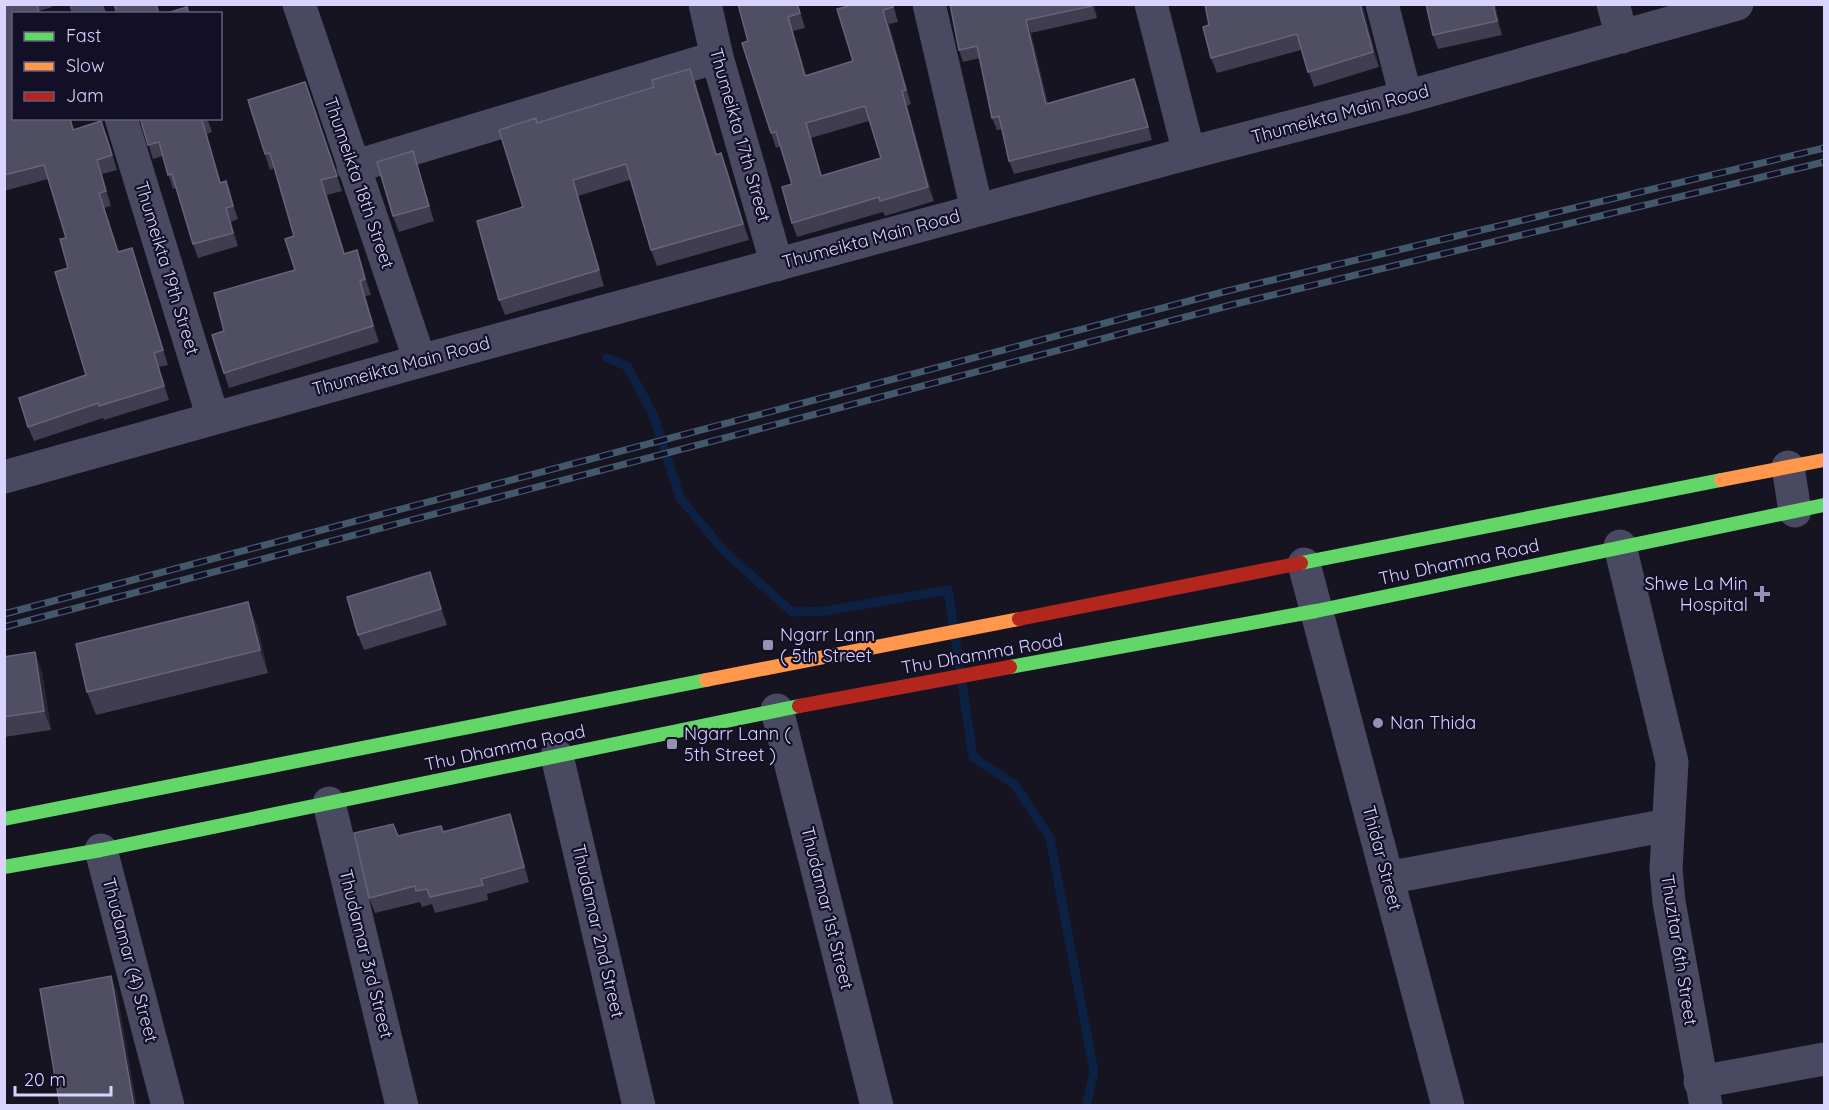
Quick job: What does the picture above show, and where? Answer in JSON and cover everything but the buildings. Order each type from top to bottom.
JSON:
[{"type":"main road","name":"Thu Dhamma Road","points":[[4,819],[1824,460]]},
{"type":"main road","name":"Thu Dhamma Road","points":[[4,867],[101,850],[777,710],[1317,611],[1810,508]]},
{"type":"street","name":"Thumeikta 18th Street","points":[[299,4],[420,361]]},
{"type":"street","name":"Thumeikta 17th Street","points":[[705,4],[717,57],[777,265]]},
{"type":"street","points":[[929,4],[977,210]]},
{"type":"street","points":[[1151,4],[1189,153]]},
{"type":"street","points":[[1382,4],[1406,97]]},
{"type":"street","points":[[1613,4],[1622,37]]},
{"type":"street","name":"Thumeikta Main Road","points":[[6,470],[213,418],[977,210],[1406,97],[1737,4]]},
{"type":"street","points":[[353,167],[717,57]]},
{"type":"street","name":"Thumeikta 19th Street","points":[[122,120],[213,418]]},
{"type":"street","points":[[1788,467],[1810,508]]},
{"type":"street","name":"Thuzitar 6th Street","points":[[1620,546],[1672,762],[1666,869],[1669,902],[1703,1094]]},
{"type":"street","name":"Thidar Street","points":[[1304,564],[1448,1106]]},
{"type":"street","name":"Thudamar 1st Street","points":[[777,710],[878,1106]]},
{"type":"street","name":"Thudamar 2nd Street","points":[[558,756],[639,1106]]},
{"type":"street","name":"Thudamar 3rd Street","points":[[329,802],[402,1106]]},
{"type":"street","points":[[1387,878],[1668,825]]},
{"type":"street","name":"Thudamar (4) Street","points":[[101,850],[168,1106]]},
{"type":"street","points":[[1703,1094],[1824,1059]]},
{"type":"waterway","points":[[607,358],[627,366],[653,414],[680,498],[724,551],[792,612],[825,611],[948,590],[973,757],[1015,785],[1050,838],[1094,1072],[1086,1106]]},
{"type":"railway","points":[[4,614],[1227,291],[1824,148]]},
{"type":"railway","points":[[4,627],[1231,305],[1824,162]]},
{"type":"traffic: fast","points":[[1301,563],[1721,480]]},
{"type":"traffic: fast","points":[[1010,667],[1316,611],[1824,505]]},
{"type":"traffic: fast","points":[[4,819],[706,680]]},
{"type":"traffic: fast","points":[[4,867],[101,850],[799,706]]},
{"type":"traffic: slow","points":[[1721,480],[1824,460]]},
{"type":"traffic: slow","points":[[706,680],[1019,619]]},
{"type":"traffic: jam","points":[[1019,619],[1301,563]]},
{"type":"traffic: jam","points":[[799,706],[1010,667]]},
{"type":"place","name":"Shwe La Min Hospital","points":[[1762,594]]},
{"type":"place","name":"Ngarr Lann ( 5th Street","points":[[768,645]]},
{"type":"place","name":"Nan Thida","points":[[1378,723]]},
{"type":"place","name":"Ngarr Lann ( 5th Street )","points":[[672,744]]}]
